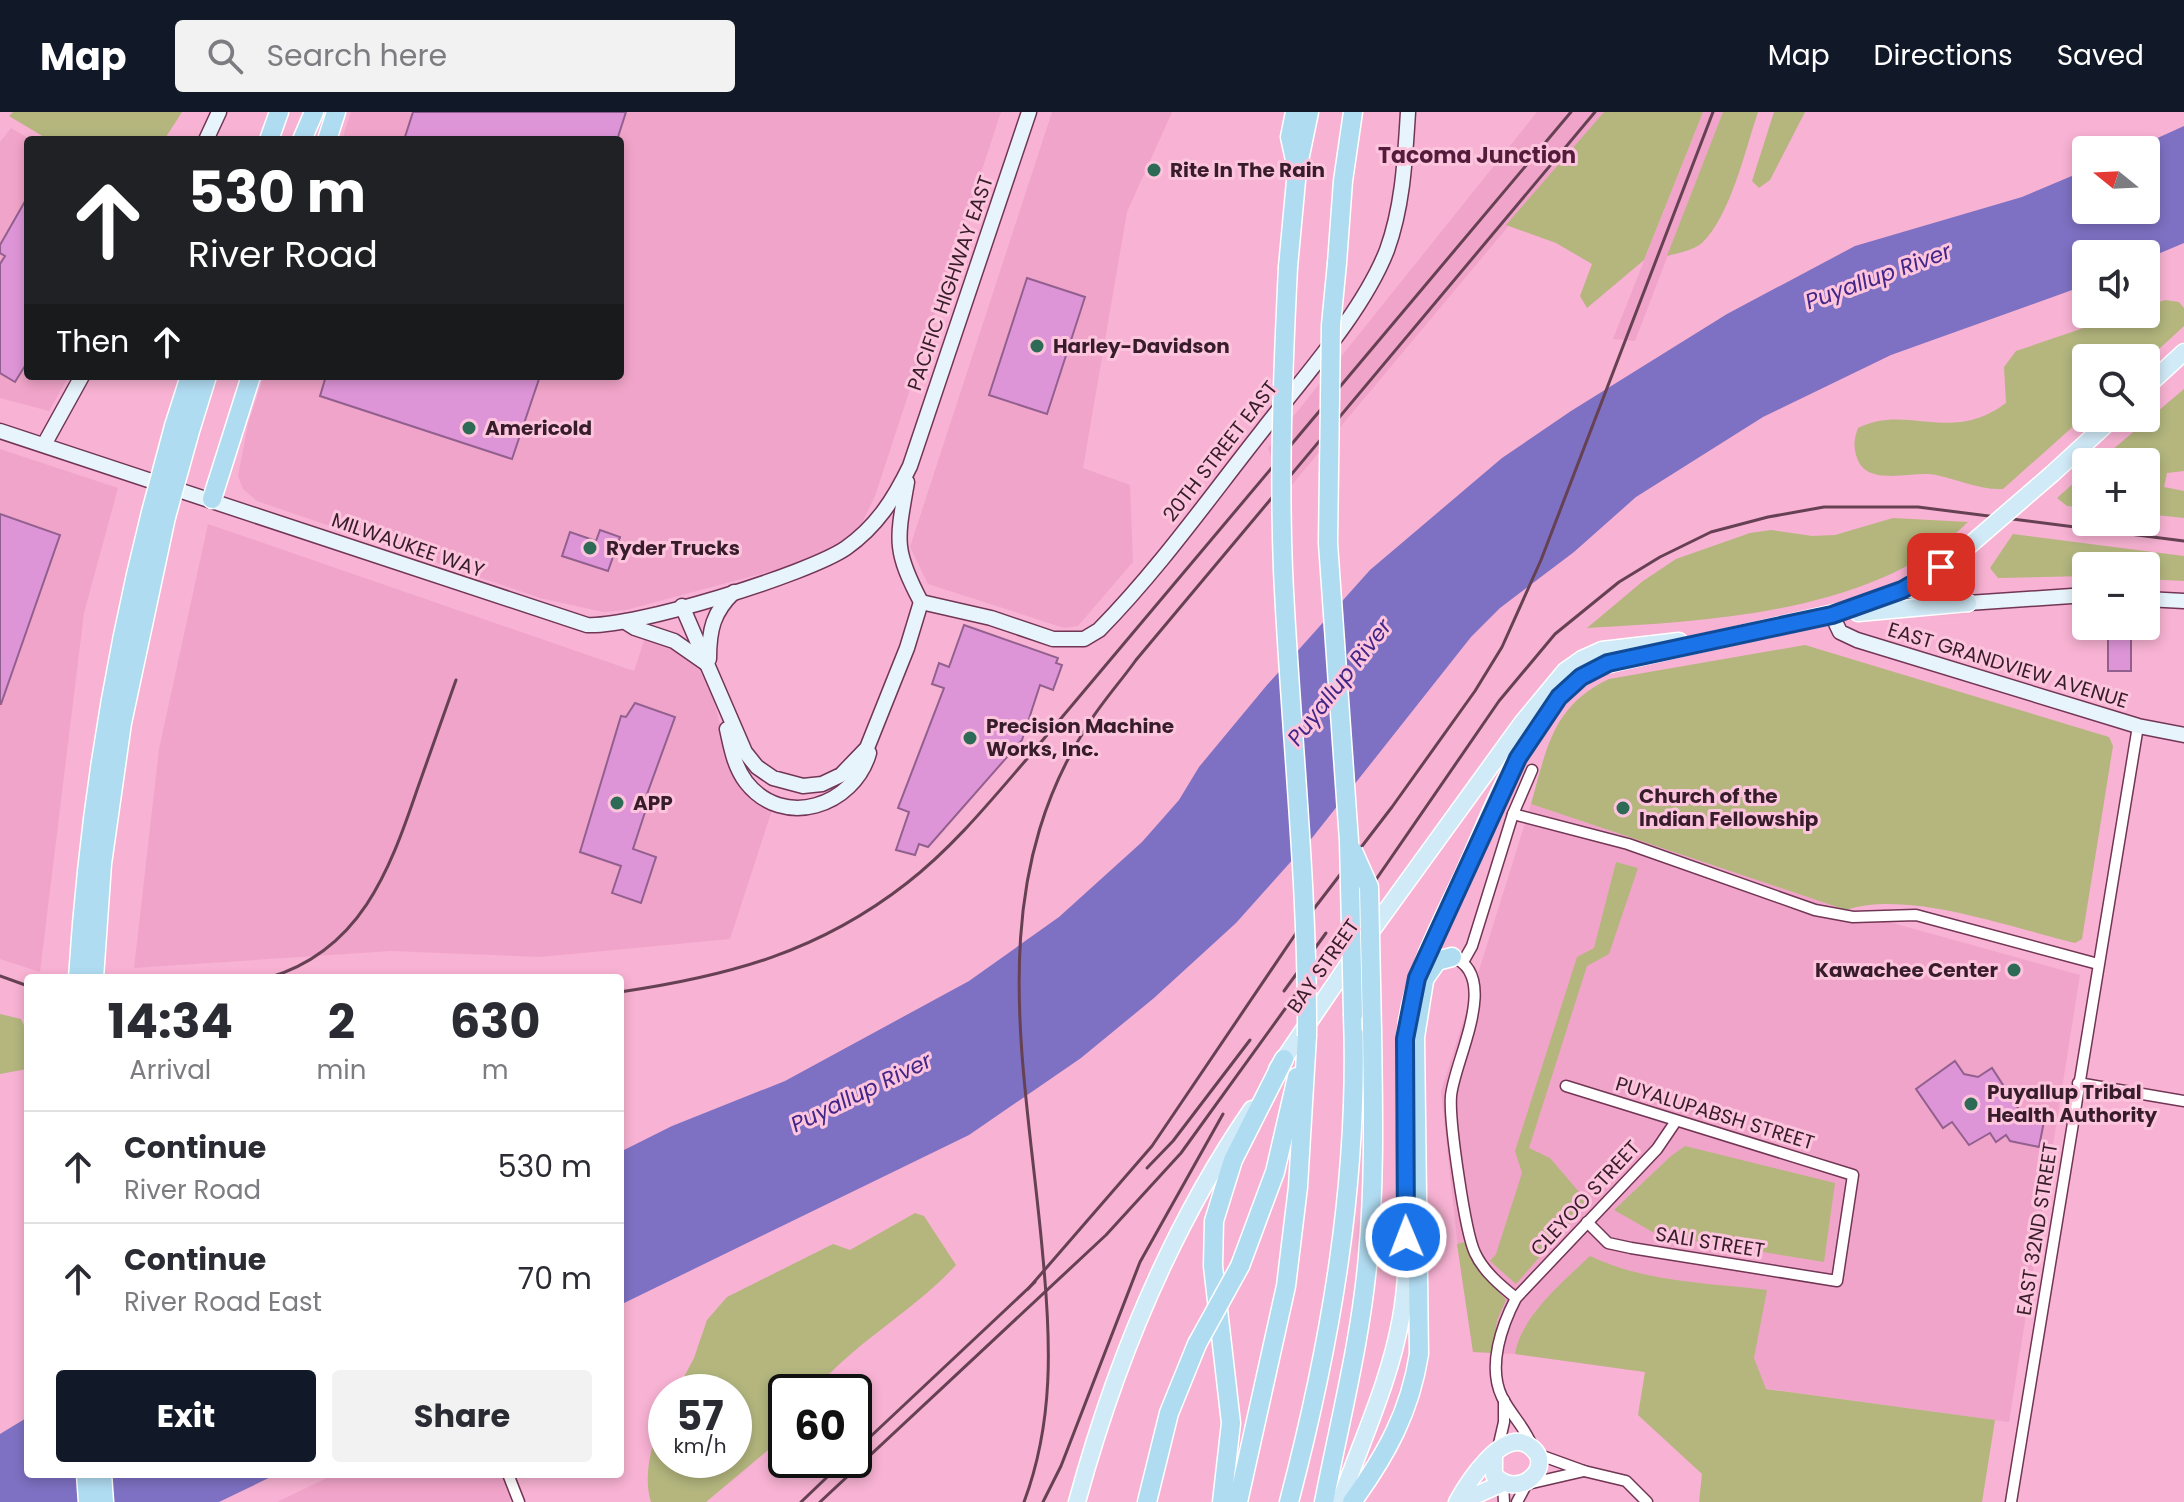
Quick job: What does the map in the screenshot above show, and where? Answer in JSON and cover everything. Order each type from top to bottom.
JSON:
[{"type":"highway","points":[[270,136],[279,112]]},
{"type":"highway","points":[[292,136],[301,112]]},
{"type":"highway","points":[[304,136],[314,112]]},
{"type":"highway","points":[[328,136],[336,112]]},
{"type":"highway","points":[[1295,112],[1290,137],[1297,170]]},
{"type":"highway","points":[[1238,1502],[1286,1286],[1305,1100],[1306,901],[1286,628],[1282,385],[1297,170],[1309,112]]},
{"type":"highway","points":[[1289,1502],[1324,1354],[1335,1289],[1355,1117],[1349,841],[1328,543],[1330,355],[1343,181],[1353,112]]},
{"type":"highway","points":[[79,974],[158,514],[182,428],[189,380]]},
{"type":"highway","points":[[182,428],[205,380]]},
{"type":"highway","points":[[212,499],[250,380]]},
{"type":"highway","points":[[1324,1502],[1352,1368],[1371,1223],[1369,887],[1349,841]]},
{"type":"highway","points":[[90,912],[94,974]]},
{"type":"highway","points":[[1352,1502],[1388,1450],[1408,1405],[1419,1354],[1421,1321],[1415,1047],[1421,988],[1429,950]]},
{"type":"highway","points":[[1421,988],[1434,964],[1458,960]]},
{"type":"highway","points":[[1147,1502],[1169,1413],[1197,1344],[1240,1266],[1267,1197],[1307,1036]]},
{"type":"highway","points":[[1222,1502],[1231,1423],[1213,1266],[1214,1221],[1233,1160],[1284,1059]]},
{"type":"highway","points":[[86,1478],[88,1502]]},
{"type":"highway","points":[[102,1478],[104,1502]]},
{"type":"main road","points":[[2160,374],[2184,352]]},
{"type":"main road","points":[[1832,615],[1902,590],[1964,550],[2098,432]]},
{"type":"main road","points":[[1964,550],[1953,567],[1950,584],[1956,596],[1968,603]]},
{"type":"main road","points":[[1832,615],[1968,603]]},
{"type":"main road","name":"BAY STREET","points":[[1340,1502],[1384,1378],[1401,1317],[1406,1237],[1405,1039],[1417,978],[1513,768],[1559,697],[1581,677],[1601,666],[1832,615]]},
{"type":"main road","name":"BAY STREET","points":[[1075,1502],[1144,1310],[1179,1227],[1212,1169],[1284,1059],[1401,888],[1556,680],[1574,664],[1602,650],[1658,642],[1709,640]]},
{"type":"main road","points":[[1439,927],[1441,946],[1458,960]]},
{"type":"main road","points":[[1511,1441],[1519,1441],[1535,1451],[1539,1469],[1525,1490],[1510,1488],[1458,1502],[1465,1488],[1496,1451],[1511,1441]]},
{"type":"main road","points":[[1496,1451],[1492,1468],[1503,1490]]},
{"type":"street","points":[[208,136],[219,112]]},
{"type":"street","name":"PACIFIC HIGHWAY EAST","points":[[910,466],[1029,112]]},
{"type":"street","name":"20TH STREET EAST","points":[[921,602],[991,618],[1053,639],[1084,639],[1099,630],[1169,549],[1308,371],[1373,278],[1386,253],[1400,204],[1408,112]]},
{"type":"street","points":[[45,443],[80,380]]},
{"type":"street","name":"MILWAUKEE WAY","points":[[0,431],[45,443],[575,622],[600,626],[627,623],[736,590],[805,568],[845,548],[869,529],[892,502],[910,466]]},
{"type":"street","points":[[682,606],[721,701],[740,774],[755,791],[784,806],[821,806],[844,792],[862,771],[921,602],[905,573],[899,549],[910,466]]},
{"type":"street","points":[[709,667],[709,633],[713,618],[721,604],[736,590]]},
{"type":"street","points":[[1902,590],[1968,603],[2072,596]]},
{"type":"street","points":[[2160,600],[2184,601]]},
{"type":"street","name":"EAST GRANDVIEW AVENUE","points":[[1832,615],[1840,632],[1857,640],[2138,726],[2184,735]]},
{"type":"street","points":[[627,623],[674,641],[709,667]]},
{"type":"street","points":[[721,701],[751,760],[765,773],[783,782],[803,786],[832,781],[856,763],[871,740]]},
{"type":"street","name":"EAST 32ND STREET","points":[[2011,1502],[2138,726]]},
{"type":"street","points":[[1496,1451],[1504,1422],[1504,1400],[1497,1378],[1499,1348],[1503,1324],[1516,1298],[1482,1266],[1474,1250],[1459,1170],[1451,1094],[1475,997],[1474,980],[1458,960],[1472,946],[1513,814],[1532,770]]},
{"type":"street","points":[[1513,814],[1628,844],[1815,910],[1853,917],[1916,915],[2098,964]]},
{"type":"street","points":[[2078,1083],[2184,1101]]},
{"type":"street","name":"PUYALUPABSH STREET","points":[[1566,1086],[1853,1175],[1837,1281]]},
{"type":"street","name":"CLEYOO STREET","points":[[1516,1298],[1657,1149],[1676,1121]]},
{"type":"street","name":"SALI STREET","points":[[1587,1222],[1608,1243],[1837,1281]]},
{"type":"street","points":[[1504,1400],[1526,1430],[1535,1451],[1584,1471],[1626,1481],[1647,1502]]},
{"type":"street","points":[[1525,1490],[1584,1471]]},
{"type":"street","points":[[510,1478],[519,1502]]},
{"type":"shaded area","points":[[351,112],[1001,112],[875,496],[860,527],[844,543],[805,562],[626,610],[603,612],[540,598],[257,501],[243,489],[238,476],[248,424],[263,380],[624,380],[624,136],[343,136]]},
{"type":"shaded area","points":[[1052,112],[1172,112],[1127,212],[1083,468],[1130,485],[1133,562],[1078,626],[1064,628],[928,584],[910,547]]},
{"type":"shaded area","points":[[1537,112],[1604,112],[1285,493],[1268,448]]},
{"type":"shaded area","points":[[1703,112],[1723,112],[1635,341],[1613,339]]},
{"type":"shaded area","points":[[11,128],[24,136],[24,380],[67,380],[49,411],[0,398],[0,142]]},
{"type":"shaded area","points":[[0,449],[118,488],[84,613],[40,972],[0,959]]},
{"type":"shaded area","points":[[208,524],[634,671],[646,635],[665,641],[697,665],[713,696],[730,765],[773,807],[730,939],[540,957],[391,951],[134,968],[159,749]]},
{"type":"shaded area","points":[[1531,804],[1846,910],[2080,975],[2009,1422],[1515,1354],[1473,1352],[1441,1092]]},
{"type":"shaded area","points":[[327,1478],[503,1478],[512,1498],[509,1502],[277,1502]]},
{"type":"green space","points":[[13,112],[182,112],[167,136],[42,136],[9,116]]},
{"type":"green space","points":[[1604,112],[1703,112],[1644,260],[1587,308],[1580,296],[1592,264],[1556,243],[1506,225]]},
{"type":"green space","points":[[1723,112],[1758,112],[1729,199],[1702,243],[1667,256]]},
{"type":"green space","points":[[1774,112],[1805,112],[1770,180],[1759,188],[1752,181]]},
{"type":"green space","points":[[2160,302],[2179,302],[2184,308],[2184,326],[2160,348],[2160,344],[2072,344],[2072,427],[2003,489],[1936,475],[1870,473],[1857,458],[1854,443],[1858,428],[1876,421],[1894,419],[1947,423],[1986,415],[2006,403],[2004,367],[2016,351],[2084,328],[2160,328]]},
{"type":"green space","points":[[2184,389],[2184,471],[2167,473],[2164,487],[2184,491],[2184,518],[2160,515],[2160,448],[2114,448],[2133,432],[2160,432],[2160,409]]},
{"type":"green space","points":[[2072,485],[2072,507],[2057,498]]},
{"type":"green space","points":[[1893,518],[1968,522],[1930,552],[1887,576],[1839,594],[1737,615],[1587,628],[1643,581],[1676,559],[1750,533],[1771,530],[1812,536],[1835,535]]},
{"type":"green space","points":[[2013,534],[2153,552],[2072,552],[2072,576],[1998,578],[1990,568]]},
{"type":"green space","points":[[2160,553],[2184,556],[2184,581],[2160,580]]},
{"type":"green space","points":[[1805,645],[2109,737],[2113,746],[2082,939],[2075,943],[1929,907],[1871,905],[1846,910],[1531,804],[1555,731],[1563,716],[1590,690],[1609,679]]},
{"type":"green space","points":[[1616,862],[1638,868],[1609,954],[1587,966],[1529,1148],[1550,1158],[1586,1200],[1585,1205],[1516,1284],[1490,1261],[1496,1254],[1522,1173],[1515,1151],[1577,957],[1594,948]]},
{"type":"green space","points":[[0,1014],[21,1019],[24,1025],[24,1070],[0,1074]]},
{"type":"green space","points":[[1685,1146],[1835,1183],[1824,1262],[1658,1235],[1614,1210]]},
{"type":"green space","points":[[915,1213],[924,1216],[956,1265],[829,1374],[768,1374],[768,1450],[752,1463],[752,1374],[686,1374],[707,1320],[727,1297],[833,1244],[850,1250]]},
{"type":"green space","points":[[1465,1242],[1476,1267],[1506,1300],[1497,1320],[1493,1353],[1473,1352],[1457,1244]]},
{"type":"green space","points":[[1590,1256],[1610,1265],[1654,1276],[1767,1290],[1754,1358],[1766,1389],[1995,1420],[1982,1502],[1699,1502],[1702,1474],[1638,1415],[1645,1372],[1515,1354],[1525,1326],[1534,1313]]},
{"type":"green space","points":[[735,1478],[706,1502],[651,1502],[648,1480]]},
{"type":"water","name":"Puyallup River","points":[[2184,126],[2184,243],[2160,253],[2160,240],[2072,240],[2072,290],[1891,355],[1763,417],[1636,497],[1574,552],[1500,608],[1471,637],[1312,838],[1236,923],[1154,998],[1081,1058],[969,1135],[624,1303],[624,1150],[672,1126],[785,1081],[969,981],[1059,917],[1142,842],[1179,800],[1199,767],[1267,685],[1370,570],[1502,458],[1727,314],[1855,246],[2022,197],[2072,176],[2072,224],[2160,224],[2160,137]]},
{"type":"water","points":[[24,1419],[24,1478],[269,1478],[219,1502],[0,1502],[0,1434]]},
{"type":"building","points":[[413,112],[626,112],[618,136],[405,136]]},
{"type":"building","points":[[24,203],[24,367],[15,382],[0,373],[0,264],[5,256],[0,253],[0,245]]},
{"type":"building","name":"Harley-Davidson","points":[[1027,278],[1085,297],[1047,414],[989,395]]},
{"type":"building","name":"Americold","points":[[325,380],[539,380],[512,459],[320,396]]},
{"type":"building","points":[[0,514],[60,535],[1,704],[0,704]]},
{"type":"building","name":"Ryder Trucks","points":[[600,530],[620,537],[608,571],[562,556],[570,532],[596,541]]},
{"type":"building","name":"Precision Machine Works, Inc.","points":[[964,625],[1058,658],[1056,663],[1062,665],[1053,690],[1040,685],[1022,740],[928,847],[919,844],[915,855],[896,850],[909,812],[898,808],[944,688],[932,684],[939,663],[949,667]]},
{"type":"building","points":[[2108,640],[2131,640],[2131,671],[2108,671]]},
{"type":"building","name":"APP","points":[[635,703],[675,717],[646,797],[644,805],[647,806],[633,849],[656,857],[641,903],[612,893],[621,866],[580,852],[621,716],[626,717]]},
{"type":"building","name":"Puyallup Tribal Health Authority","points":[[1955,1061],[1964,1074],[1978,1077],[1992,1068],[2020,1111],[2045,1116],[2039,1147],[2010,1141],[2006,1135],[1996,1142],[1990,1133],[1969,1145],[1952,1122],[1943,1128],[1916,1089]]},
{"type":"railway","points":[[624,991],[736,969],[806,944],[874,907],[939,855],[1026,760],[1571,112]]},
{"type":"railway","points":[[1024,1502],[1034,1472],[1045,1412],[1048,1320],[1022,1051],[1019,984],[1022,917],[1034,851],[1055,787],[1089,723],[1136,660],[1595,112]]},
{"type":"railway","points":[[1028,1289],[1152,1146],[1303,923],[1392,807],[1475,691],[1502,647],[1541,560],[1713,112]]},
{"type":"railway","points":[[820,1502],[1106,1235],[1181,1153],[1324,955],[1499,701],[1555,634],[1619,582],[1711,532],[1824,507],[1918,507],[2184,541]]},
{"type":"railway","points":[[279,974],[300,966],[326,949],[366,905],[395,850],[456,680]]},
{"type":"railway","points":[[1284,991],[1326,933]]},
{"type":"railway","points":[[0,976],[24,985]]},
{"type":"railway","points":[[1147,1168],[1173,1141],[1250,1040]]},
{"type":"railway","points":[[1043,1502],[1061,1466],[1140,1262],[1223,1114]]},
{"type":"railway","points":[[872,1435],[1035,1282]]},
{"type":"railway","points":[[801,1502],[826,1478]]},
{"type":"place","name":"Rite In The Rain","points":[[1154,170]]},
{"type":"place","name":"Harley-Davidson","points":[[1037,346]]},
{"type":"place","name":"Americold","points":[[469,428]]},
{"type":"place","name":"Ryder Trucks","points":[[590,548]]},
{"type":"place","name":"Precision Machine Works, Inc.","points":[[970,738]]},
{"type":"place","name":"APP","points":[[617,803]]},
{"type":"place","name":"Church of the Indian Fellowship","points":[[1623,808]]},
{"type":"place","name":"Kawachee Center","points":[[2014,970]]},
{"type":"place","name":"Puyallup Tribal Health Authority","points":[[1971,1104]]},
{"type":"district","name":"Tacoma Junction","points":[[1477,155]]},
{"type":"route","points":[[1406,1237],[1405,1039],[1417,978],[1518,758],[1559,697],[1581,677],[1608,663],[1832,615],[1902,590],[1941,567]]}]
